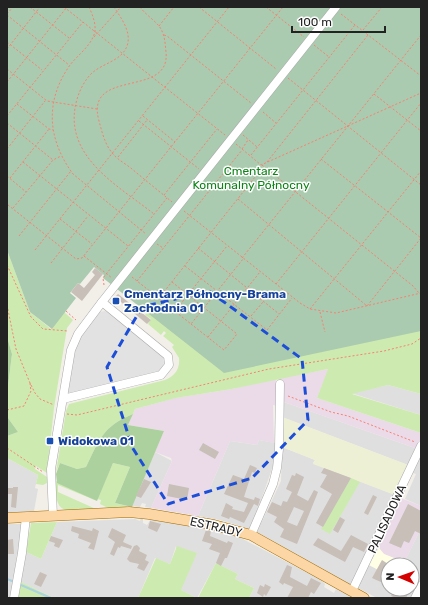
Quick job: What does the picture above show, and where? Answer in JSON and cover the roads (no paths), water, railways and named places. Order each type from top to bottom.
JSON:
[{"type":"main road","name":"ESTRADY","points":[[7,518],[129,512],[214,525],[251,535],[364,598]]},
{"type":"street","points":[[53,516],[50,477],[72,345],[83,326],[125,272],[336,8]]},
{"type":"street","points":[[63,399],[157,376],[164,372],[169,365],[168,356],[165,352],[102,302]]},
{"type":"street","points":[[251,535],[277,468],[280,384]]},
{"type":"street","name":"PALISADOWA","points":[[352,591],[421,445]]},
{"type":"street","points":[[14,598],[26,518]]},
{"type":"street","points":[[415,598],[421,586]]},
{"type":"waterway","points":[[7,579],[12,581]]},
{"type":"waterway","points":[[21,585],[51,598]]},
{"type":"place","name":"Cmentarz Północny-Brama Zachodnia 01","points":[[116,301]]},
{"type":"place","name":"Widokowa 01","points":[[50,441]]},
{"type":"park label","name":"Cmentarz Komunalny Północny","points":[[251,178]]}]
